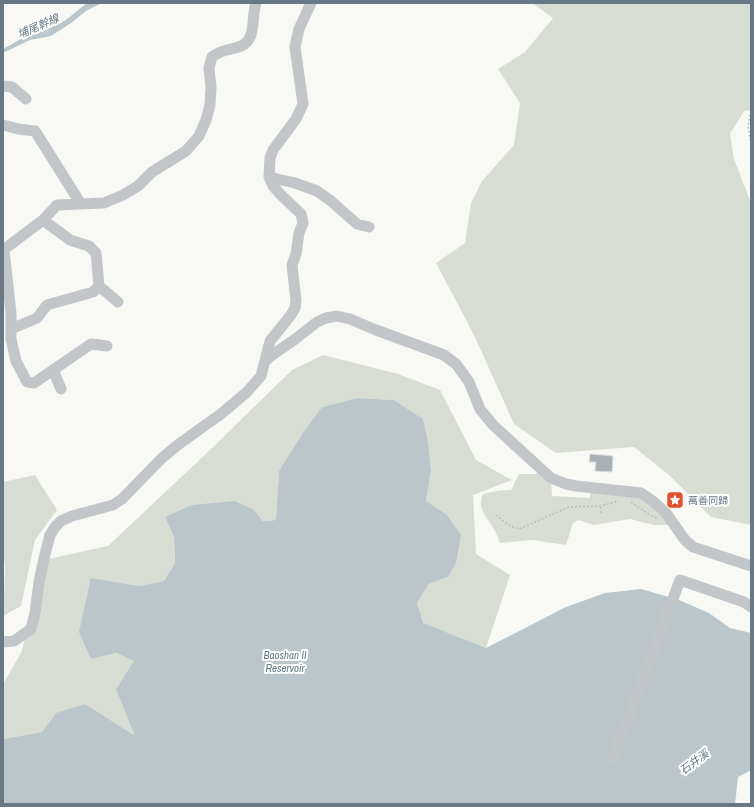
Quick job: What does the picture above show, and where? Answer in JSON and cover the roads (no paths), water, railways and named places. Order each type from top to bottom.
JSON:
[{"type":"street","points":[[107,346],[91,344],[34,383],[28,382],[16,361],[11,339],[11,313],[3,250],[43,220],[57,205],[104,203],[123,195],[138,186],[152,172],[186,151],[199,136],[206,120],[210,105],[211,88],[209,68],[212,57],[219,52],[242,46],[248,41],[251,34],[256,3]]},
{"type":"street","points":[[3,642],[14,641],[31,629],[45,554],[50,535],[55,527],[61,521],[72,516],[113,505],[122,499],[162,458],[221,414],[247,392],[261,376],[270,341],[291,315],[296,301],[292,265],[296,254],[299,233],[303,223],[301,214],[273,186],[270,178],[270,158],[273,150],[296,119],[303,104],[295,48],[299,29],[311,3]]},
{"type":"street","points":[[3,86],[12,87],[26,99]]},
{"type":"street","points":[[3,125],[35,131],[80,204]]},
{"type":"street","points":[[270,178],[295,183],[317,191],[357,224],[369,227]]},
{"type":"street","points":[[43,220],[70,240],[89,246],[96,253],[99,286],[118,302]]},
{"type":"street","points":[[11,329],[37,318],[47,305],[93,292],[99,286]]},
{"type":"street","points":[[265,361],[275,352],[294,340],[317,322],[326,318],[337,316],[350,319],[444,355],[456,364],[469,382],[480,409],[493,425],[551,478],[576,486],[640,493],[654,502],[666,513],[685,540],[693,546],[751,566]]},
{"type":"street","points":[[53,370],[61,389]]},
{"type":"street","points":[[613,758],[680,580],[744,602],[751,607]]},
{"type":"water","points":[[87,3],[96,3],[71,23],[51,36],[30,40],[3,53],[3,49],[26,36],[47,32],[67,19]]},
{"type":"water","name":"Baoshan II Reservoir","points":[[357,398],[394,400],[423,419],[428,443],[431,471],[426,501],[446,514],[461,535],[456,563],[448,577],[429,584],[417,603],[423,623],[486,648],[566,607],[605,593],[641,589],[679,600],[709,613],[730,628],[751,633],[751,770],[738,777],[735,804],[3,804],[3,739],[42,732],[56,713],[85,704],[135,736],[116,689],[134,661],[116,653],[91,659],[79,632],[91,578],[140,586],[164,581],[175,563],[174,537],[165,517],[192,505],[235,501],[254,510],[263,521],[276,520],[279,471],[303,433],[322,407]]},
{"type":"waterway","name":"埔尾幹線","points":[[87,9],[99,3]]},
{"type":"waterway","name":"埔尾幹線","points":[[32,36],[59,25]]},
{"type":"place","name":"萬善同歸","points":[[675,500]]},
{"type":"water label","name":"石井溪","points":[[694,762]]}]
